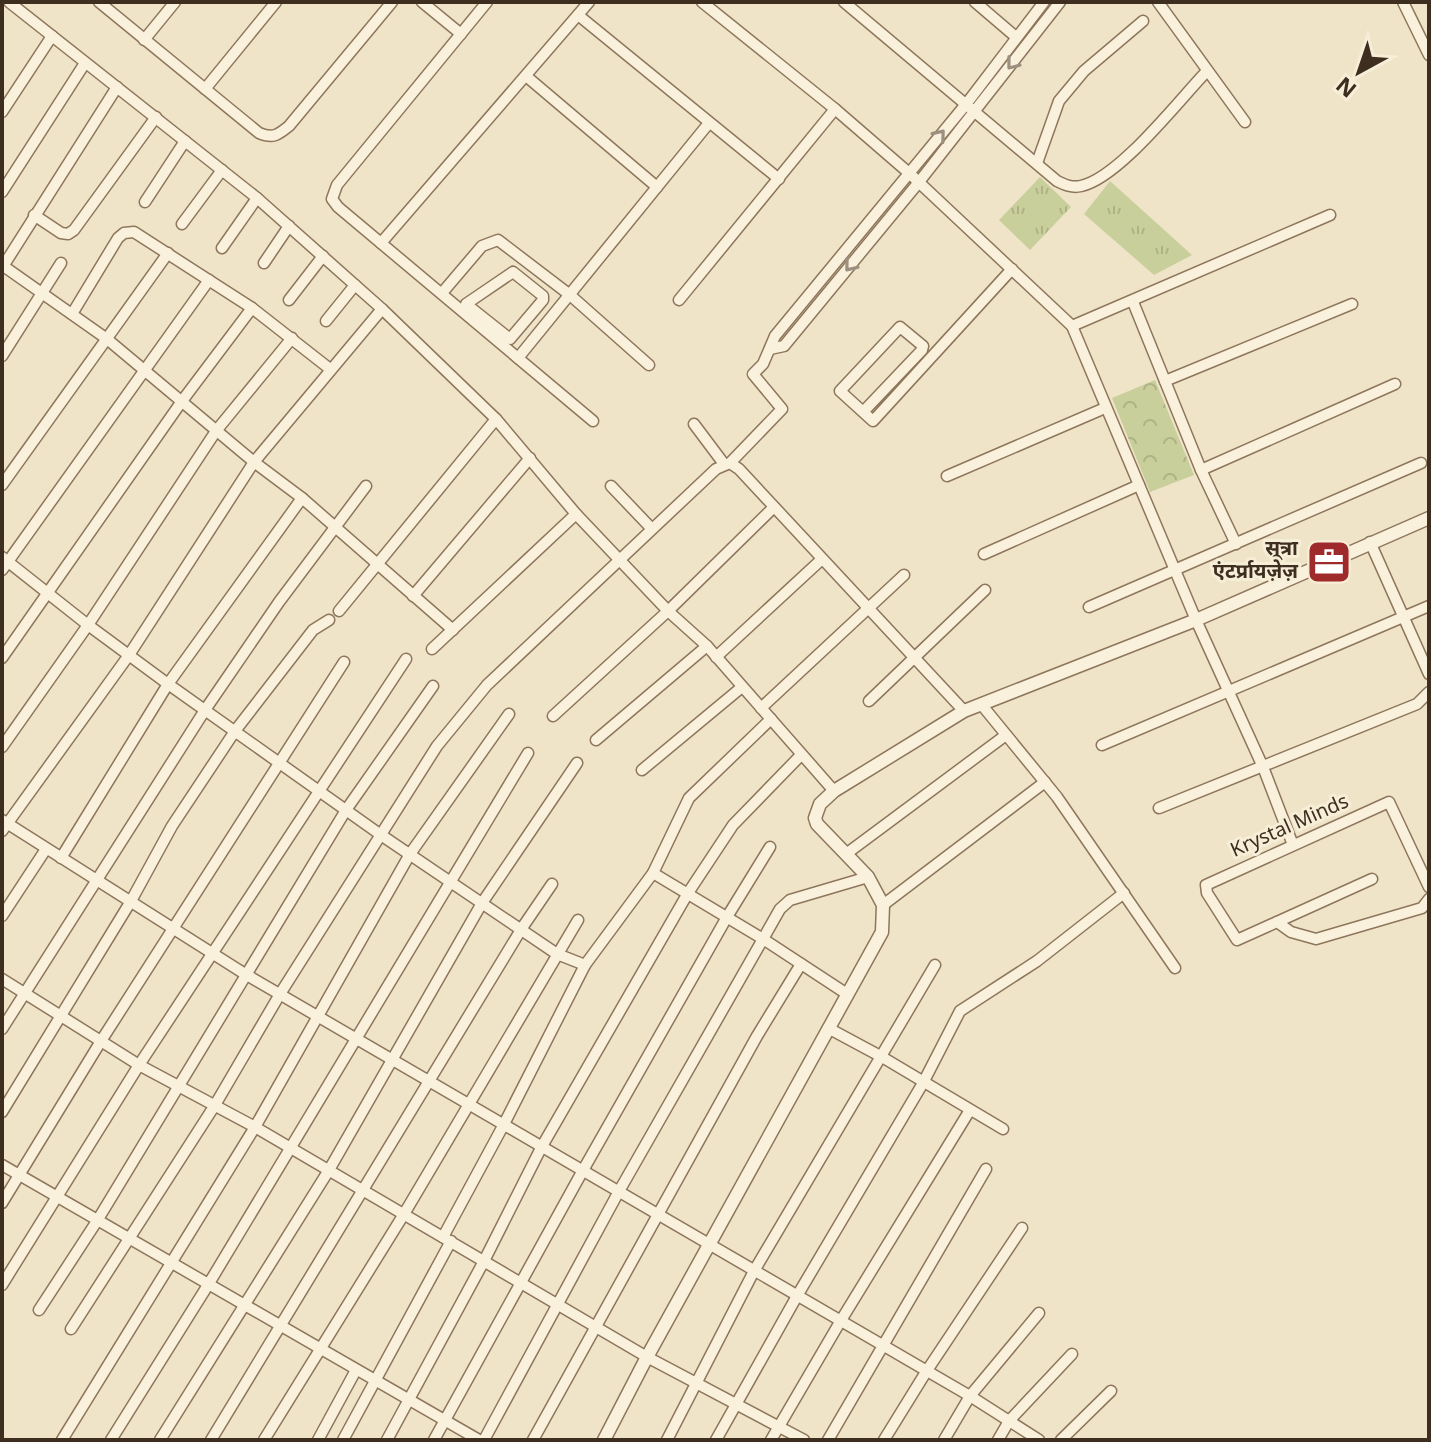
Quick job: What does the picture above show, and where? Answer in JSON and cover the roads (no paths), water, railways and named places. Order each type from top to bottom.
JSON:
[{"type":"street","points":[[9,2],[257,198],[382,309],[496,419],[576,514],[668,611],[707,646],[834,791]]},
{"type":"street","points":[[99,2],[259,133],[268,137],[278,135],[289,126],[392,2]]},
{"type":"street","points":[[144,40],[175,2]]},
{"type":"street","points":[[205,89],[276,2]]},
{"type":"street","points":[[422,2],[461,34]]},
{"type":"street","points":[[487,2],[333,191],[332,199],[442,293],[495,332],[518,358],[593,421]]},
{"type":"street","points":[[381,243],[589,2]]},
{"type":"street","points":[[702,2],[909,173],[1072,326],[1196,620],[1263,767],[1293,845]]},
{"type":"street","points":[[844,2],[1057,181],[1069,186],[1090,183],[1121,163],[1207,71]]},
{"type":"street","points":[[975,2],[1016,37]]},
{"type":"street","points":[[770,349],[784,346],[919,182],[1016,37],[1044,2]]},
{"type":"street","points":[[71,1329],[215,1105],[280,994],[437,746],[487,685],[651,528],[727,464],[782,409],[753,374],[763,364],[775,336],[909,173],[972,107],[1060,2]]},
{"type":"street","points":[[1158,2],[1245,122]]},
{"type":"street","points":[[1403,2],[1429,55]]},
{"type":"street","points":[[578,15],[779,179]]},
{"type":"street","points":[[1037,163],[1059,101],[1084,71],[1143,21]]},
{"type":"street","points":[[2,112],[52,36]]},
{"type":"street","points":[[2,192],[85,63]]},
{"type":"street","points":[[526,76],[657,187]]},
{"type":"street","points":[[117,87],[2,266],[107,339],[254,462],[302,498],[453,630]]},
{"type":"street","points":[[679,300],[835,109]]},
{"type":"street","points":[[34,215],[61,233],[68,234],[74,230],[156,117]]},
{"type":"street","points":[[518,358],[709,123]]},
{"type":"street","points":[[145,202],[185,141]]},
{"type":"street","points":[[182,224],[222,170]]},
{"type":"street","points":[[222,248],[257,198]]},
{"type":"street","points":[[1072,326],[1330,215]]},
{"type":"street","points":[[264,263],[289,226]]},
{"type":"street","points":[[72,314],[114,243],[124,233],[134,232],[252,308],[330,369]]},
{"type":"street","points":[[442,293],[482,246],[498,240],[570,295],[649,365]]},
{"type":"street","points":[[2,485],[168,253]]},
{"type":"street","points":[[289,300],[323,256]]},
{"type":"street","points":[[2,356],[61,263]]},
{"type":"street","points":[[863,412],[922,350],[923,346],[900,327],[840,391],[863,412],[873,421],[1012,269]]},
{"type":"street","points":[[469,311],[466,304],[513,272],[543,296],[543,300],[510,339],[495,332]]},
{"type":"street","points":[[209,280],[4,563],[381,835],[557,954],[585,965]]},
{"type":"street","points":[[326,321],[355,285]]},
{"type":"street","points":[[1133,302],[1201,470],[1236,544]]},
{"type":"street","points":[[1165,381],[1352,304]]},
{"type":"street","points":[[2,658],[182,401],[252,308]]},
{"type":"street","points":[[382,309],[254,462],[129,655],[4,825],[245,974],[970,1396],[1039,1440]]},
{"type":"street","points":[[2,747],[88,625],[216,431],[292,338]]},
{"type":"street","points":[[1201,470],[1395,384]]},
{"type":"street","points":[[947,476],[1105,408]]},
{"type":"street","points":[[339,611],[496,419]]},
{"type":"street","points":[[694,424],[727,464],[739,469],[964,711]]},
{"type":"street","points":[[413,596],[530,458]]},
{"type":"street","points":[[1089,607],[1421,463]]},
{"type":"street","points":[[984,554],[1139,485]]},
{"type":"street","points":[[2,1029],[205,710],[279,602],[366,486]]},
{"type":"street","points":[[611,486],[651,528]]},
{"type":"street","points":[[61,858],[168,684],[302,498]]},
{"type":"street","points":[[553,716],[668,611],[774,507]]},
{"type":"street","points":[[432,649],[576,514]]},
{"type":"street","points":[[604,1440],[882,932],[883,905],[868,877],[817,824],[816,809],[834,791],[964,711],[1196,620],[1429,518]]},
{"type":"street","points":[[1370,542],[1429,674]]},
{"type":"street","points":[[716,657],[822,559]]},
{"type":"street","points":[[761,708],[904,575]]},
{"type":"street","points":[[869,701],[985,590]]},
{"type":"street","points":[[1102,745],[1429,606]]},
{"type":"street","points":[[2,1112],[131,901],[172,826],[235,731],[313,630],[329,620]]},
{"type":"street","points":[[596,740],[707,646]]},
{"type":"street","points":[[2,1285],[211,953],[406,659]]},
{"type":"street","points":[[2,1203],[101,1041],[344,662]]},
{"type":"street","points":[[39,1310],[97,1221],[346,810],[433,686]]},
{"type":"street","points":[[642,770],[742,687]]},
{"type":"street","points":[[1159,808],[1417,704],[1429,692]]},
{"type":"street","points":[[981,704],[1045,782],[1175,968]]},
{"type":"street","points":[[62,1440],[255,1127],[410,854],[509,714]]},
{"type":"street","points":[[343,1440],[585,965],[653,873],[689,798],[771,719]]},
{"type":"street","points":[[846,854],[1006,735]]},
{"type":"street","points":[[111,1440],[208,1285],[528,753]]},
{"type":"street","points":[[387,1440],[541,1148],[688,893],[733,825],[801,755]]},
{"type":"street","points":[[160,1440],[329,1170],[482,903],[577,763]]},
{"type":"street","points":[[883,905],[1045,782]]},
{"type":"street","name":"Krystal Minds","points":[[1277,922],[1237,940],[1207,893],[1206,885],[1389,802],[1429,887]]},
{"type":"street","points":[[434,1440],[582,1172],[770,847]]},
{"type":"street","points":[[2,916],[46,849]]},
{"type":"street","points":[[653,873],[847,994]]},
{"type":"street","points":[[2,1165],[482,1440],[780,909],[790,900],[868,877]]},
{"type":"street","points":[[1277,922],[1372,879]]},
{"type":"street","points":[[211,1440],[522,928],[552,884]]},
{"type":"street","points":[[716,1440],[923,1083],[960,1011],[1037,961],[1124,893]]},
{"type":"street","points":[[1277,922],[1291,932],[1316,939],[1422,908],[1429,899]]},
{"type":"street","points":[[264,1440],[404,1214],[578,920]]},
{"type":"street","points":[[533,1440],[757,1036],[801,964]]},
{"type":"street","points":[[667,1440],[754,1271],[935,965]]},
{"type":"street","points":[[2,979],[139,1065],[255,1127],[647,1357],[804,1440]]},
{"type":"street","points":[[828,1028],[1003,1129]]},
{"type":"street","points":[[771,1440],[970,1110]]},
{"type":"street","points":[[828,1440],[986,1169]]},
{"type":"street","points":[[884,1440],[1022,1228]]},
{"type":"street","points":[[944,1440],[970,1396],[1039,1313]]},
{"type":"street","points":[[998,1440],[1009,1421],[1072,1354]]},
{"type":"street","points":[[318,1440],[356,1370]]},
{"type":"street","points":[[1061,1440],[1111,1391]]},
{"type":"place","name":"सूत्रा एंटर्प्रायज़ेज़","points":[[1329,562]]}]
